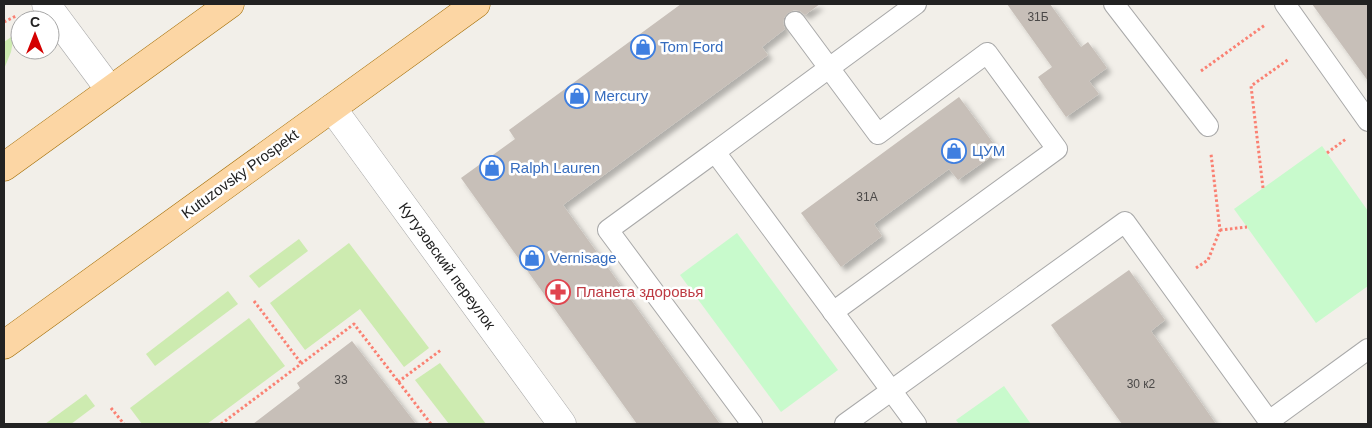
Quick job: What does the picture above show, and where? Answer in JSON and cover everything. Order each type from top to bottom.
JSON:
[{"type":"main road","points":[[4,167],[230,4]]},
{"type":"main road","name":"Kutuzovsky Prospekt","points":[[4,345],[476,4]]},
{"type":"street","points":[[46,4],[110,90]]},
{"type":"street","name":"Кутузовский переулок","points":[[332,108],[562,424]]},
{"type":"lane","points":[[752,424],[608,230],[916,4]]},
{"type":"lane","points":[[1114,4],[1208,126]]},
{"type":"lane","points":[[1287,6],[1368,121]]},
{"type":"lane","points":[[795,22],[878,134],[987,54],[1057,148],[833,312]]},
{"type":"lane","points":[[715,152],[916,424]]},
{"type":"lane","points":[[845,424],[1125,222],[1270,423],[1368,349]]},
{"type":"path","points":[[1178,87],[1287,6]]},
{"type":"path","points":[[1263,188],[1250,86],[1312,42]]},
{"type":"path","points":[[1171,286],[1208,260],[1220,230],[1208,126]]},
{"type":"path","points":[[1220,230],[1247,227]]},
{"type":"path","points":[[254,301],[301,363]]},
{"type":"path","points":[[221,424],[354,324],[431,424]]},
{"type":"path","points":[[398,382],[441,350]]},
{"type":"path","points":[[111,408],[124,424]]},
{"type":"green space","points":[[10,38],[10,54],[4,69],[4,42]]},
{"type":"green space","points":[[1322,146],[1368,211],[1368,286],[1316,323],[1234,209]]},
{"type":"green space","points":[[737,233],[838,370],[781,412],[680,275]]},
{"type":"green space","points":[[299,239],[308,251],[259,288],[249,276]]},
{"type":"green space","points":[[349,243],[429,348],[404,367],[360,309],[305,350],[270,303]]},
{"type":"green space","points":[[228,291],[238,304],[155,366],[146,354]]},
{"type":"green space","points":[[249,318],[285,366],[207,424],[142,424],[130,408]]},
{"type":"green space","points":[[440,363],[486,424],[449,424],[415,380]]},
{"type":"green space","points":[[1004,386],[1031,424],[959,424],[956,420]]},
{"type":"green space","points":[[86,394],[95,406],[71,424],[45,424]]},
{"type":"building","points":[[681,4],[820,4],[805,15],[800,11],[794,10],[788,13],[783,23],[785,29],[762,47],[768,55],[563,205],[720,424],[637,424],[461,178],[515,139],[509,130]]},
{"type":"building","points":[[1007,4],[1050,4],[1081,47],[1088,42],[1107,68],[1089,81],[1099,94],[1066,117],[1038,77],[1052,67]]},
{"type":"building","points":[[1312,4],[1368,4],[1368,81]]},
{"type":"building","points":[[959,97],[999,151],[958,180],[949,169],[874,224],[882,236],[841,267],[801,213]]},
{"type":"building","points":[[1129,270],[1165,320],[1151,331],[1216,424],[1122,424],[1051,325]]},
{"type":"building","points":[[352,341],[416,424],[253,424],[300,388],[297,383]]},
{"type":"place","name":"Tom Ford","points":[[643,47]]},
{"type":"place","name":"Mercury","points":[[577,96]]},
{"type":"place","name":"ЦУМ","points":[[954,151]]},
{"type":"place","name":"Ralph Lauren","points":[[492,168]]},
{"type":"place","name":"Vernisage","points":[[532,258]]},
{"type":"place","name":"Планета здоровья","points":[[558,292]]}]
